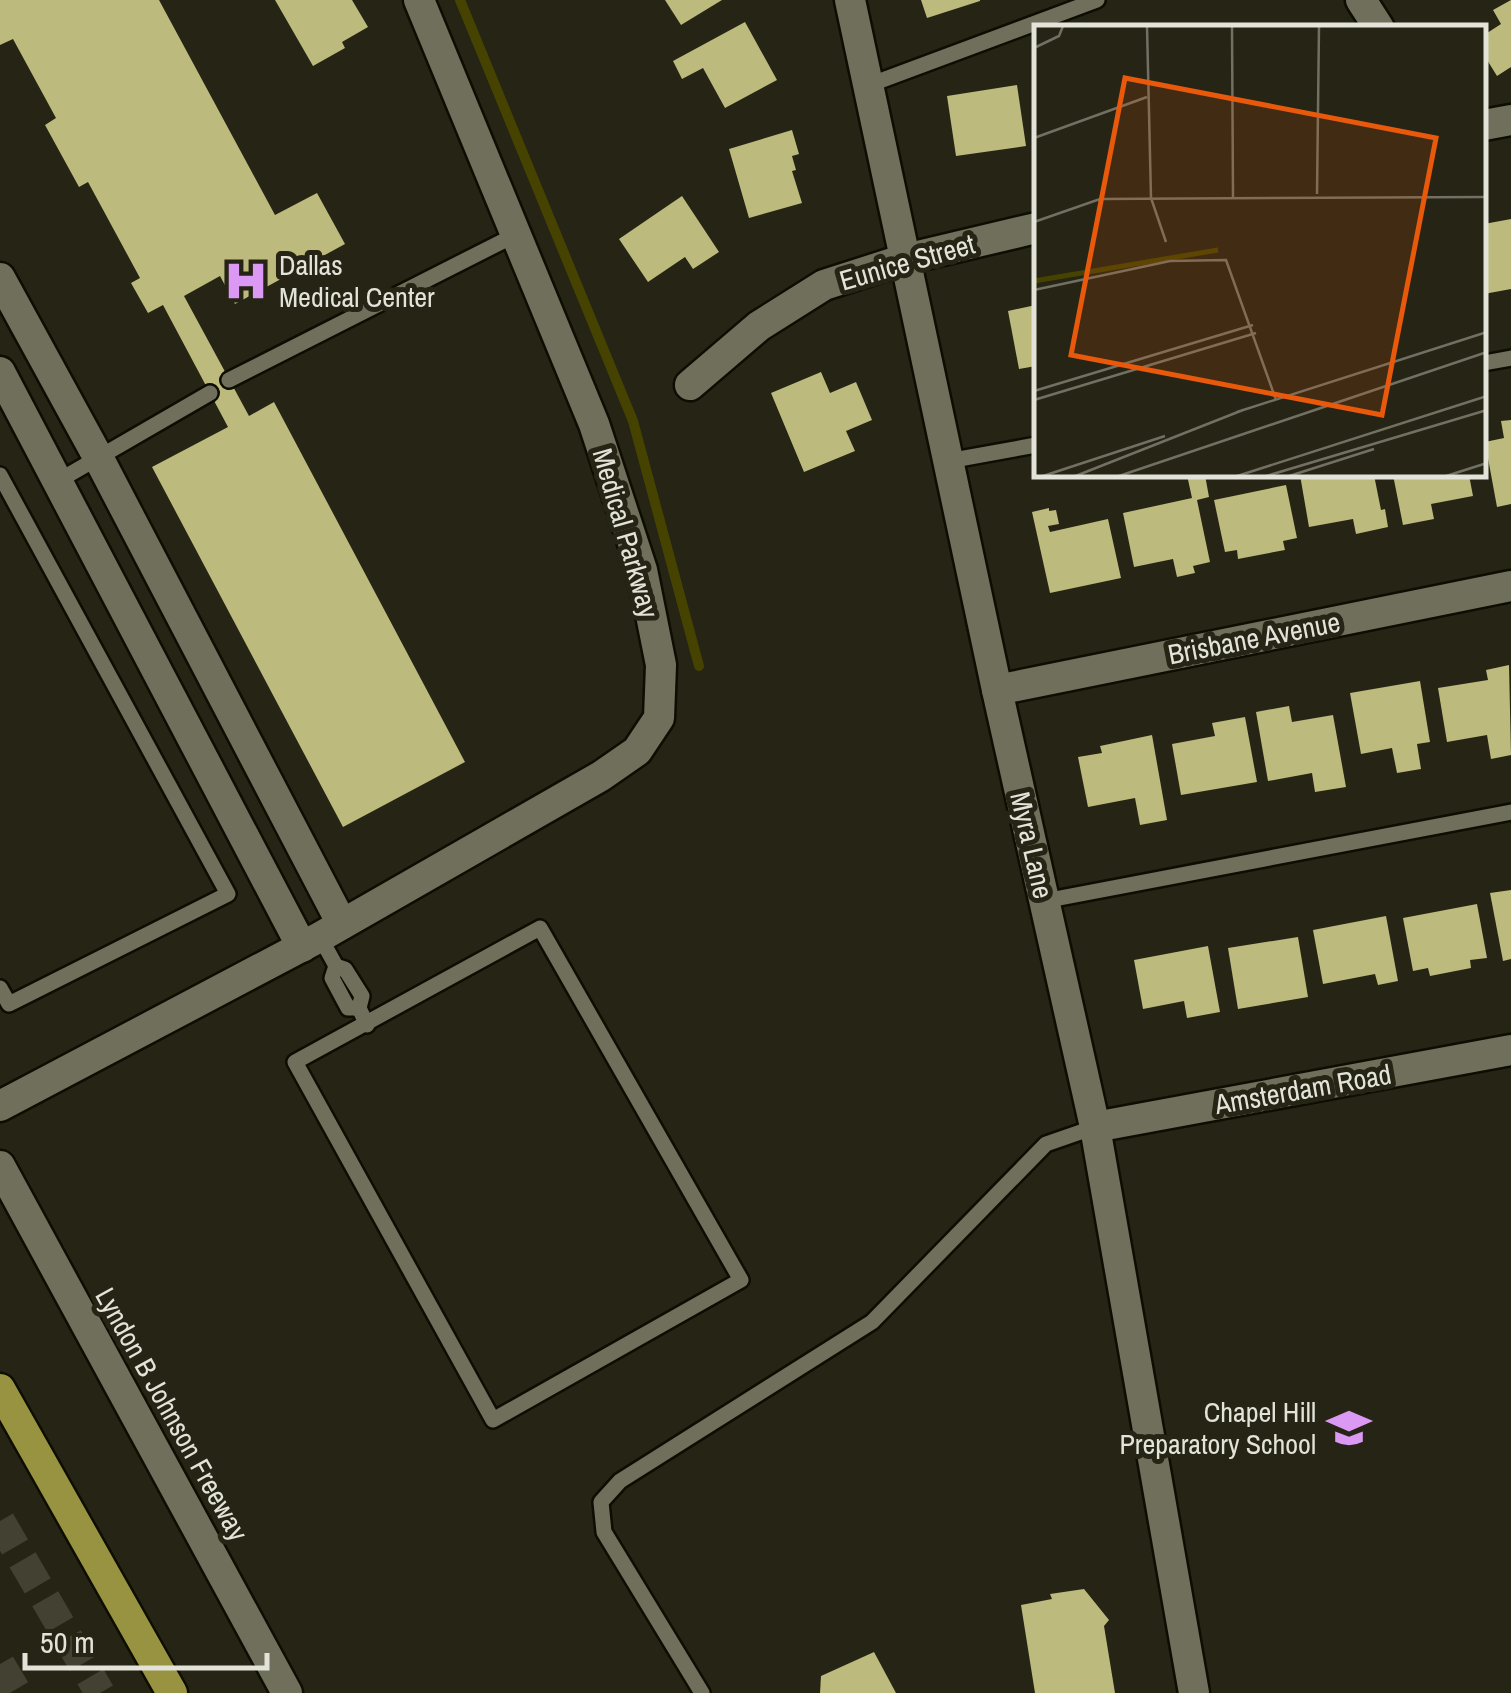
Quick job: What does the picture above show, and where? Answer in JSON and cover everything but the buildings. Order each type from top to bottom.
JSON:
[{"type":"highway","points":[[0,1388],[172,1693]]},
{"type":"street","name":"Medical Parkway","points":[[0,1106],[321,936],[601,776],[637,751],[660,718],[661,665],[642,570],[594,424],[419,0]]},
{"type":"street","name":"Myra Lane","points":[[850,0],[1095,1127],[1194,1693]]},
{"type":"street","points":[[1361,0],[1377,25]]},
{"type":"street","points":[[1486,124],[1511,120]]},
{"type":"street","name":"Eunice Street","points":[[690,385],[759,326],[824,285],[906,258],[1034,228]]},
{"type":"street","points":[[0,278],[10,322],[98,456],[321,936]]},
{"type":"street","points":[[0,372],[58,480],[321,936]]},
{"type":"street","name":"Brisbane Avenue","points":[[997,690],[1511,586]]},
{"type":"street","name":"Amsterdam Road","points":[[1095,1127],[1511,1050]]},
{"type":"street","name":"Lyndon B Johnson Freeway","points":[[0,1166],[288,1693]]},
{"type":"lane","points":[[868,85],[1097,0]]},
{"type":"lane","points":[[229,380],[515,235]]},
{"type":"lane","points":[[1486,362],[1511,358]]},
{"type":"lane","points":[[58,480],[210,393]]},
{"type":"lane","points":[[948,461],[1034,444]]},
{"type":"lane","points":[[0,474],[228,894],[9,1004],[0,988]]},
{"type":"lane","points":[[1044,900],[1511,812]]},
{"type":"lane","points":[[540,928],[741,1280],[493,1420],[295,1062],[367,1025],[540,928]]},
{"type":"lane","points":[[321,936],[336,966],[332,978],[348,1008],[358,1008],[367,1025]]},
{"type":"lane","points":[[702,1693],[604,1532],[601,1502],[620,1481],[872,1322],[1046,1144],[1095,1127]]},
{"type":"waterway","points":[[460,0],[633,421],[699,666]]},
{"type":"tunnel","points":[[0,1521],[100,1693]]},
{"type":"tunnel","points":[[0,1664],[17,1693]]},
{"type":"place","name":"Dallas Medical Center","points":[[246,281]]},
{"type":"place","name":"Chapel Hill Preparatory School","points":[[1349,1428]]}]
